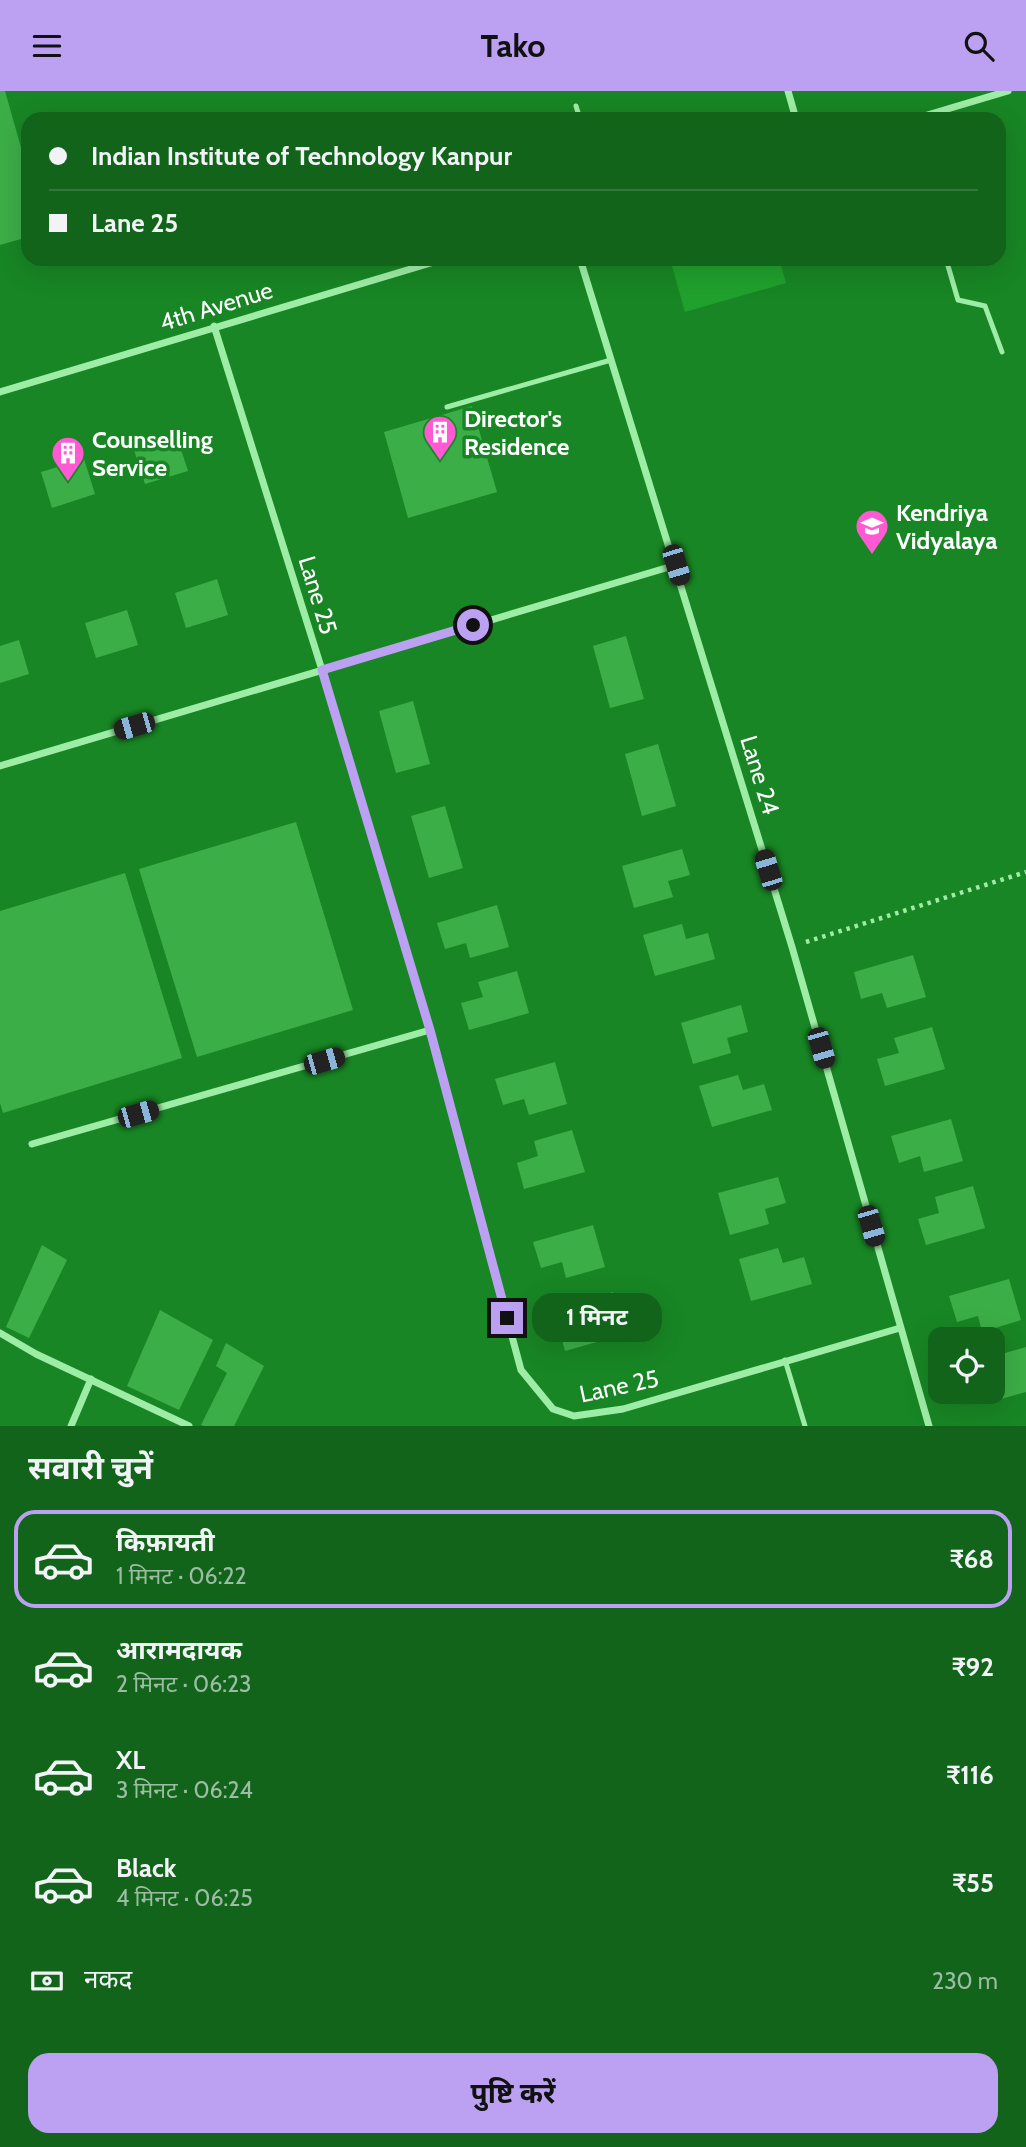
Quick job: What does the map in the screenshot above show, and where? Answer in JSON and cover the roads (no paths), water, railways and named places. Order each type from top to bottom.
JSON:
[{"type":"street","points":[[788,91],[794,112]]},
{"type":"street","points":[[938,112],[1008,91]]},
{"type":"street","name":"4th Avenue","points":[[0,392],[420,266]]},
{"type":"street","name":"Lane 24","points":[[582,266],[792,947],[929,1426]]},
{"type":"street","name":"Lane 25","points":[[214,327],[322,670],[430,1030],[521,1370],[553,1409],[575,1416],[623,1409],[900,1328]]},
{"type":"street","points":[[0,766],[676,565]]},
{"type":"street","points":[[32,1144],[430,1030]]},
{"type":"street","points":[[0,1333],[36,1354],[189,1426]]},
{"type":"street","points":[[71,1426],[91,1379]]},
{"type":"lane","points":[[576,107],[578,112]]},
{"type":"lane","points":[[948,266],[958,300],[985,306],[1002,352]]},
{"type":"lane","points":[[447,407],[611,360]]},
{"type":"lane","points":[[785,1360],[805,1426]]},
{"type":"place","name":"Director's Residence","points":[[440,462]]},
{"type":"place","name":"Counselling Service","points":[[68,483]]},
{"type":"place","name":"Kendriya Vidyalaya","points":[[872,556]]}]
